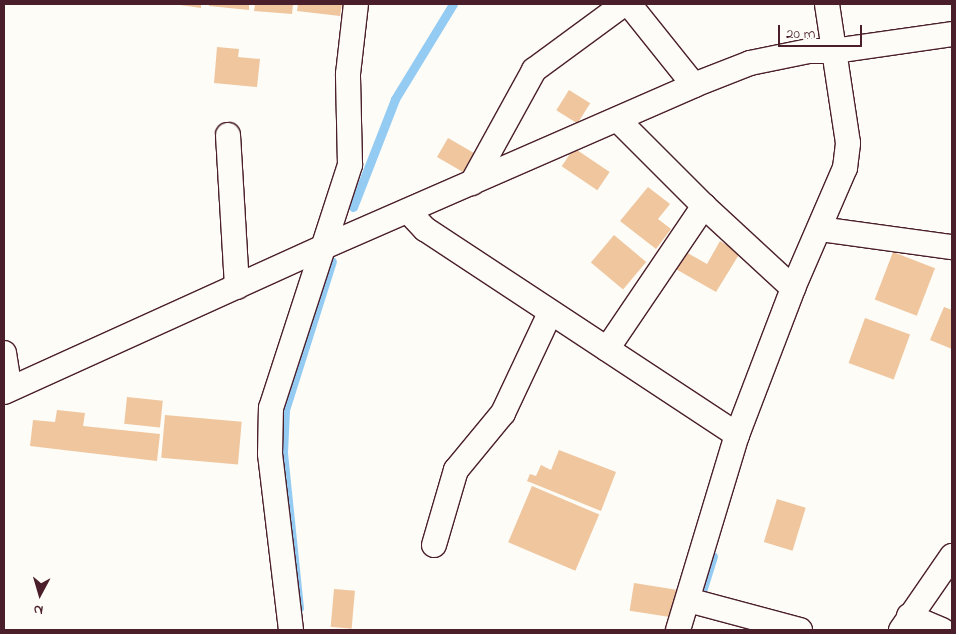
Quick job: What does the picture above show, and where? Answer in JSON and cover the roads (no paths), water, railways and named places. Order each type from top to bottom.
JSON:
[{"type":"street","points":[[291,630],[270,454],[270,408],[350,165],[348,74],[356,4]]},
{"type":"street","points":[[472,183],[534,70],[624,4]]},
{"type":"street","points":[[629,4],[694,84]]},
{"type":"street","points":[[678,630],[694,602],[737,435],[793,288],[828,230],[845,168],[848,143],[827,4]]},
{"type":"street","points":[[4,352],[7,391],[324,247],[618,120],[694,84],[750,63],[809,51],[834,51],[952,34]]},
{"type":"street","points":[[618,120],[704,206],[793,288]]},
{"type":"street","points":[[228,135],[237,287]]},
{"type":"street","points":[[607,349],[704,206]]},
{"type":"street","points":[[408,210],[425,229],[737,435]]},
{"type":"street","points":[[828,230],[952,247]]},
{"type":"street","points":[[434,545],[456,470],[503,413],[550,313]]},
{"type":"street","points":[[942,630],[905,623],[952,556]]},
{"type":"street","points":[[694,602],[800,630]]},
{"type":"waterway","points":[[353,207],[395,99],[453,4]]},
{"type":"waterway","points":[[299,608],[283,452],[285,410],[332,261]]},
{"type":"waterway","points":[[699,601],[713,556]]}]
